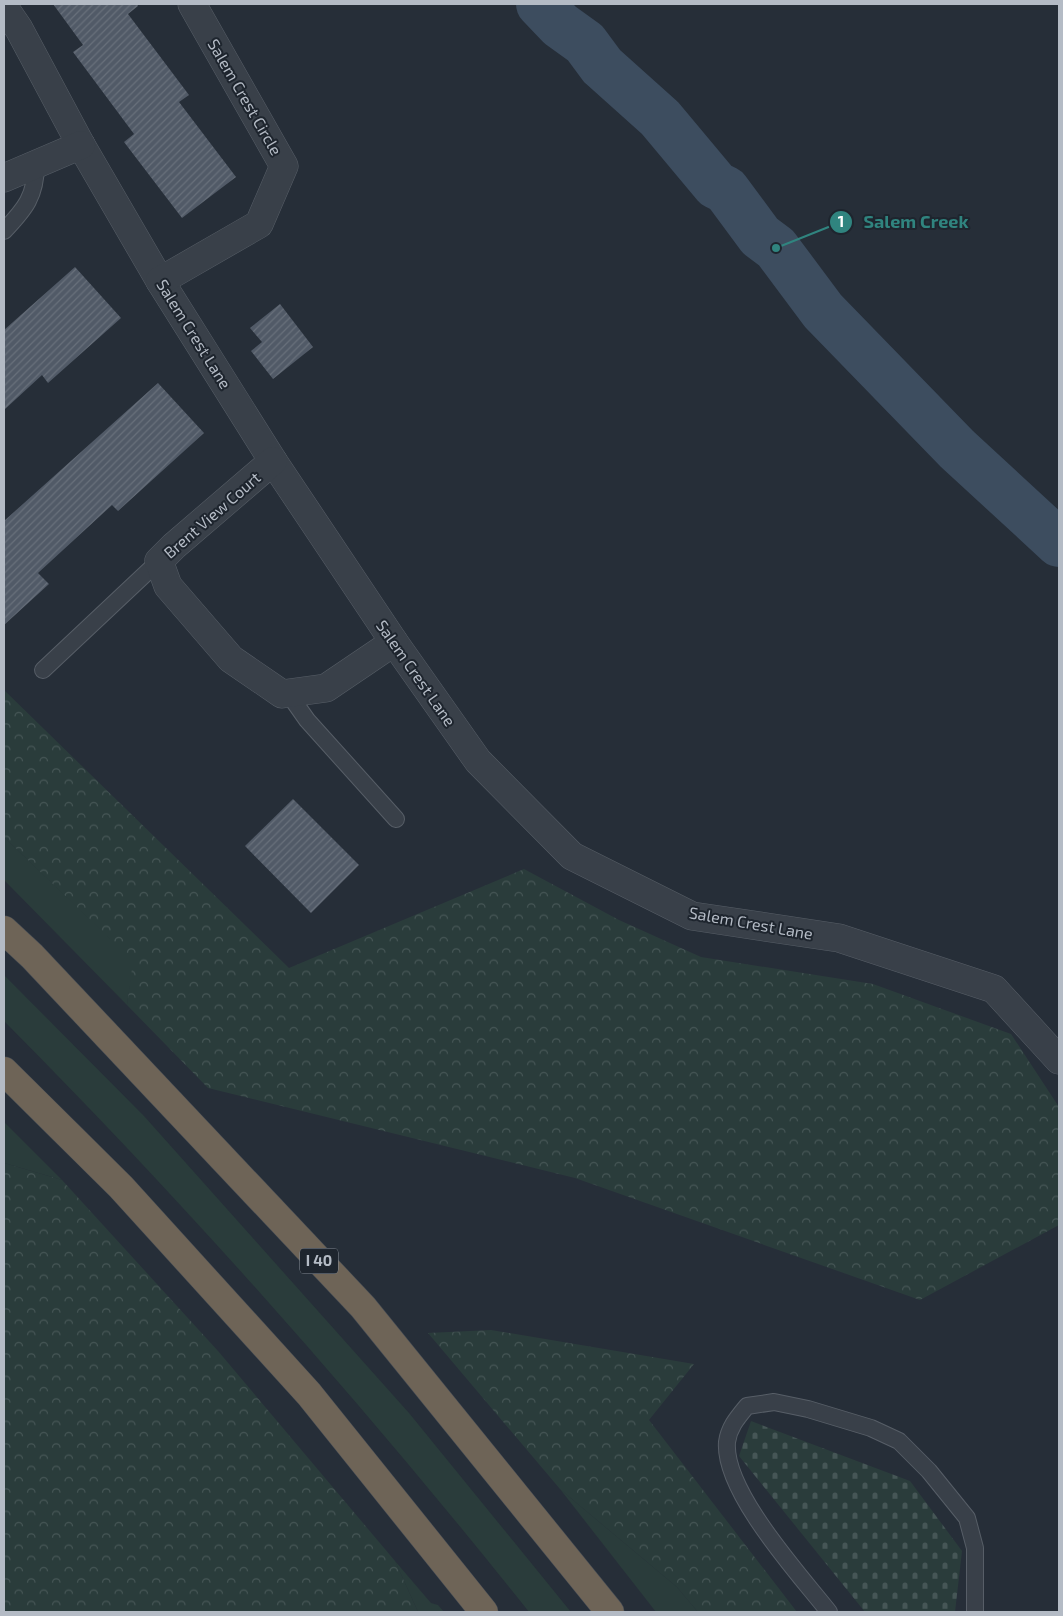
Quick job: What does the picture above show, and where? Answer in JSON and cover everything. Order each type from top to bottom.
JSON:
[{"type":"highway","name":"I 40","points":[[4,930],[32,956],[363,1307],[610,1612]]},
{"type":"highway","points":[[4,1071],[122,1187],[309,1394],[484,1612]]},
{"type":"street","name":"Salem Crest Circle","points":[[160,281],[259,224],[284,166],[192,4]]},
{"type":"street","name":"Salem Crest Lane","points":[[4,7],[19,29],[81,145],[160,281],[273,461],[394,642],[478,761],[572,856],[692,916],[839,938],[994,989],[1059,1060]]},
{"type":"street","points":[[4,178],[81,145]]},
{"type":"street","name":"Brent View Court","points":[[273,461],[174,546],[159,562],[168,586],[231,659],[282,694],[288,694]]},
{"type":"street","points":[[288,694],[326,688],[394,642]]},
{"type":"lane","points":[[4,231],[24,209],[36,184],[36,164]]},
{"type":"lane","points":[[43,670],[159,562]]},
{"type":"lane","points":[[288,694],[307,720],[396,819]]},
{"type":"lane","points":[[829,1612],[766,1530],[744,1498],[729,1467],[727,1442],[733,1423],[747,1406],[774,1402],[808,1409],[871,1428],[899,1441],[930,1471],[967,1518],[975,1548],[975,1612]]},
{"type":"green space","points":[[4,690],[289,968],[524,869],[619,920],[701,957],[873,984],[1011,1034],[1059,1107],[1059,1225],[920,1300],[575,1178],[208,1088],[127,1005],[133,961],[4,837]]},
{"type":"green space","points":[[4,837],[134,961],[127,1005],[4,880]]},
{"type":"green space","points":[[4,975],[144,1116],[409,1413],[571,1612],[529,1612],[404,1459],[275,1309],[141,1163],[4,1021]]},
{"type":"green space","points":[[4,1122],[62,1180],[4,1163]]},
{"type":"green space","points":[[4,1163],[62,1180],[218,1351],[395,1561],[418,1612],[4,1612]]},
{"type":"green space","points":[[491,1330],[694,1364],[649,1420],[797,1612],[698,1612],[677,1587],[560,1489],[428,1333]]},
{"type":"green space","points":[[751,1421],[910,1481],[962,1551],[955,1612],[865,1612],[739,1456]]},
{"type":"green space","points":[[560,1489],[677,1587],[698,1612],[656,1612]]},
{"type":"green space","points":[[395,1561],[431,1603],[438,1605],[444,1612],[418,1612]]},
{"type":"building","points":[[53,4],[137,4],[138,6],[128,14],[189,95],[179,102],[236,177],[182,218],[124,142],[134,134],[73,52],[83,45]]},
{"type":"building","points":[[75,267],[121,318],[48,383],[42,375],[4,410],[4,330]]},
{"type":"building","points":[[280,304],[313,347],[273,379],[251,351],[262,342],[250,328]]},
{"type":"building","points":[[158,383],[204,433],[118,511],[112,505],[38,573],[49,584],[4,625],[4,521]]},
{"type":"building","points":[[293,799],[359,865],[311,913],[245,846]]},
{"type":"waterway","points":[[540,4],[560,25],[585,43],[602,66],[660,118],[716,185],[726,190],[760,236],[776,248],[823,311],[957,449],[1059,543]]},
{"type":"place","name":"Salem Creek","points":[[776,248]]}]
